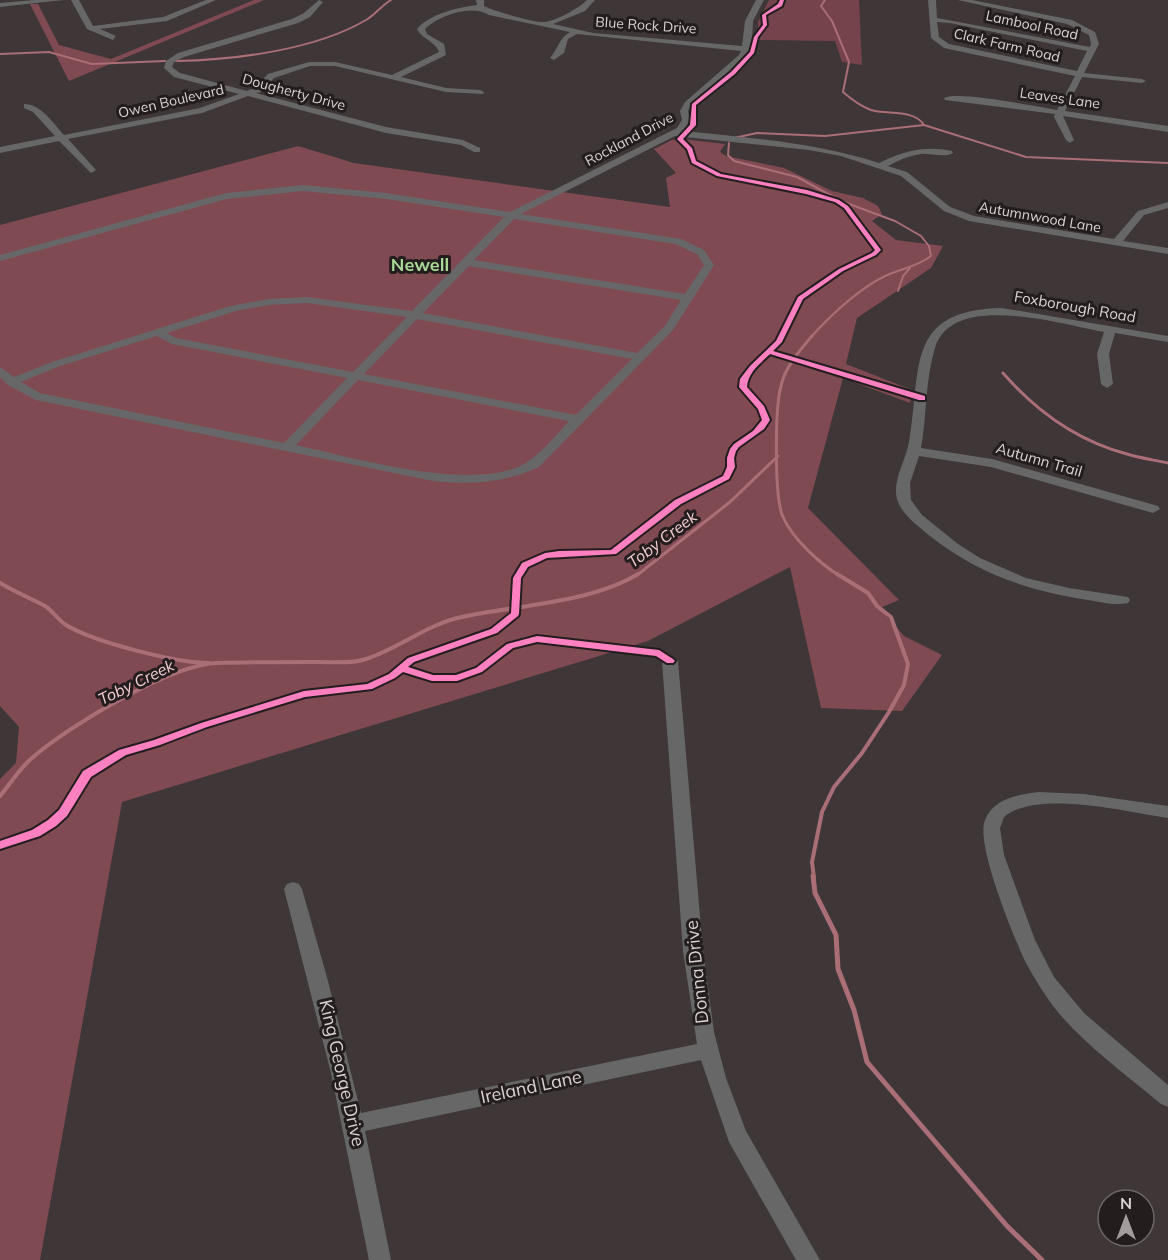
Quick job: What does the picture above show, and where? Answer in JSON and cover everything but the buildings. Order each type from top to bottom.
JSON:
[{"type":"street","points":[[0,5],[59,0]]},
{"type":"street","points":[[75,0],[92,28],[113,38]]},
{"type":"street","points":[[92,28],[164,19],[212,0]]},
{"type":"street","name":"Blue Rock Drive","points":[[544,25],[582,9],[591,0]]},
{"type":"street","points":[[746,49],[749,21],[760,0]]},
{"type":"street","name":"Clark Farm Road","points":[[932,0],[935,38],[946,46],[1078,75],[1111,80],[1142,81]]},
{"type":"street","points":[[962,0],[1069,22],[1085,29],[1095,37],[1092,50],[1060,112],[1059,121],[1070,140]]},
{"type":"street","name":"Dougherty Drive","points":[[319,2],[307,15],[295,21],[181,55],[168,64],[169,70],[177,75],[386,130],[463,143],[477,150]]},
{"type":"street","points":[[392,78],[443,53],[441,46],[423,33],[421,29],[424,25],[480,3]]},
{"type":"street","name":"Blue Rock Drive","points":[[480,3],[492,13],[574,32],[746,49]]},
{"type":"street","name":"Lambool Road","points":[[932,20],[950,21],[1092,50]]},
{"type":"street","points":[[1085,29],[1099,28]]},
{"type":"street","points":[[554,58],[560,53],[565,38],[574,32]]},
{"type":"street","name":"Rockland Drive","points":[[287,447],[512,215],[674,133],[685,124],[684,111],[687,104],[735,64],[746,49]]},
{"type":"street","name":"Owen Boulevard","points":[[0,150],[194,112],[260,89],[271,76],[309,64],[335,64],[459,92],[480,93]]},
{"type":"street","name":"Leaves Lane","points":[[948,98],[1168,129]]},
{"type":"street","points":[[27,106],[36,110],[91,170]]},
{"type":"street","name":"Autumnwood Lane","points":[[674,133],[816,148],[904,174],[947,209],[972,219],[1168,251]]},
{"type":"street","points":[[880,166],[910,153],[932,151],[949,153]]},
{"type":"street","points":[[0,258],[194,204],[266,190],[303,188],[342,190],[677,241],[697,248],[706,256],[709,265],[669,328],[534,464],[508,477],[475,482],[433,477],[36,396],[12,382],[0,371]]},
{"type":"street","points":[[1116,244],[1141,213],[1168,205]]},
{"type":"street","points":[[466,262],[688,298]]},
{"type":"street","points":[[12,382],[56,364],[234,308],[269,302],[307,300],[414,315],[639,357]]},
{"type":"street","name":"Foxborough Road","points":[[1123,600],[1037,588],[1018,582],[959,553],[906,506],[903,492],[914,452],[929,347],[935,334],[950,321],[976,312],[1002,311],[1168,339]]},
{"type":"street","points":[[1107,384],[1103,354],[1110,330]]},
{"type":"street","points":[[159,332],[172,341],[577,419]]},
{"type":"street","name":"Autumn Trail","points":[[914,452],[992,463],[1153,509]]},
{"type":"street","name":"Donna Drive","points":[[670,661],[693,951],[708,1050],[716,1078],[747,1156],[809,1260]]},
{"type":"street","points":[[1168,812],[1050,798],[1022,800],[1005,806],[995,817],[990,839],[1025,940],[1035,963],[1053,991],[1072,1014],[1168,1098]]},
{"type":"street","name":"King George Drive","points":[[293,889],[320,981],[355,1124],[380,1260]]},
{"type":"street","name":"Ireland Lane","points":[[355,1124],[708,1050]]},
{"type":"shaded area","points":[[254,0],[264,0],[69,81],[30,4],[38,4],[59,45],[111,59]]},
{"type":"shaded area","points":[[769,0],[859,0],[862,65],[842,62],[835,41],[758,40],[758,22]]},
{"type":"shaded area","points":[[672,140],[725,144],[720,152],[726,156],[784,168],[832,191],[863,198],[878,206],[882,214],[872,221],[896,240],[943,246],[931,268],[857,318],[846,364],[912,390],[910,403],[843,378],[808,508],[899,600],[880,608],[904,636],[942,655],[902,711],[821,708],[790,567],[648,641],[122,802],[40,1260],[0,1260],[0,779],[16,763],[19,727],[0,706],[0,225],[298,146],[354,163],[670,207],[666,178],[676,173],[654,149]]},
{"type":"waterway","points":[[176,61],[248,55],[299,46],[346,30],[369,18],[391,0]]},
{"type":"waterway","name":"Toby Creek","points":[[825,0],[821,6],[832,21],[849,62],[843,92],[867,108],[914,117],[924,125]]},
{"type":"waterway","points":[[0,54],[49,52],[92,64],[165,61]]},
{"type":"waterway","name":"Toby Creek","points":[[734,138],[757,133],[825,136],[924,125]]},
{"type":"waterway","points":[[924,125],[1026,157],[1168,163]]},
{"type":"waterway","name":"Toby Creek","points":[[729,143],[728,155],[734,161],[797,177],[841,201],[895,221],[921,236],[929,246],[931,256],[920,263],[883,277],[863,289],[812,336]]},
{"type":"waterway","points":[[898,291],[903,276],[910,268]]},
{"type":"waterway","name":"Toby Creek","points":[[777,457],[779,397],[783,379],[789,366],[812,336]]},
{"type":"waterway","points":[[1003,373],[1029,400],[1075,433],[1109,448],[1137,457],[1168,463]]},
{"type":"waterway","name":"Toby Creek","points":[[636,576],[730,502],[777,457]]},
{"type":"waterway","points":[[777,457],[780,507],[787,525],[816,558],[838,575]]},
{"type":"waterway","name":"Toby Creek","points":[[0,796],[23,766],[70,730],[120,699],[173,674],[197,666],[217,663],[360,661],[449,620],[576,597],[619,584],[638,574]]},
{"type":"waterway","points":[[814,878],[812,862],[822,812],[834,787],[862,753],[889,712],[904,685],[908,664],[891,617],[877,606],[868,593],[838,575]]},
{"type":"waterway","points":[[0,583],[45,606],[60,621],[79,632],[157,655],[209,663]]},
{"type":"waterway","points":[[813,876],[815,893],[836,935],[838,969],[854,1010],[867,1062],[1007,1226],[1042,1260]]},
{"type":"cycle path","points":[[0,845],[36,833],[52,823],[63,813],[87,774],[123,752],[157,743],[204,725],[304,694],[369,687],[392,676],[411,660],[494,631],[515,614],[517,578],[525,565],[545,556],[613,552],[678,502],[726,477],[731,467],[730,458],[737,445],[755,433],[766,420],[761,408],[743,387],[744,379],[752,367],[779,342],[800,298],[841,270],[878,250],[846,207],[837,201],[807,192],[719,175],[694,162],[689,148],[680,139],[693,125],[694,105],[733,73],[752,52],[756,37],[765,25],[764,15],[780,5],[782,0]]},
{"type":"cycle path","points":[[770,352],[922,398]]},
{"type":"cycle path","points":[[401,668],[432,678],[457,678],[479,670],[510,646],[537,639],[659,653],[670,661]]},
{"type":"district","name":"Newell","points":[[420,265]]}]
